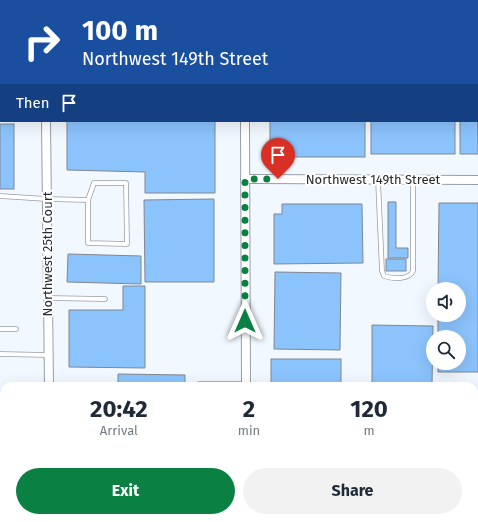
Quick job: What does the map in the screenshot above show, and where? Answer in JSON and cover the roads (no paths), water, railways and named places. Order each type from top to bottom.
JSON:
[{"type":"street","name":"Northwest 25th Court","points":[[46,122],[49,382]]},
{"type":"street","points":[[245,122],[246,382]]},
{"type":"street","name":"Northwest 149th Street","points":[[245,179],[478,180]]},
{"type":"lane","points":[[378,179],[382,271],[384,276],[395,277],[407,277],[411,275],[413,271],[412,180]]},
{"type":"lane","points":[[94,183],[126,183],[127,244],[88,243],[88,200],[94,183]]},
{"type":"lane","points":[[0,196],[88,200]]},
{"type":"lane","points":[[47,298],[105,299]]},
{"type":"lane","points":[[0,329],[16,329]]},
{"type":"lane","points":[[0,354],[48,355]]}]
